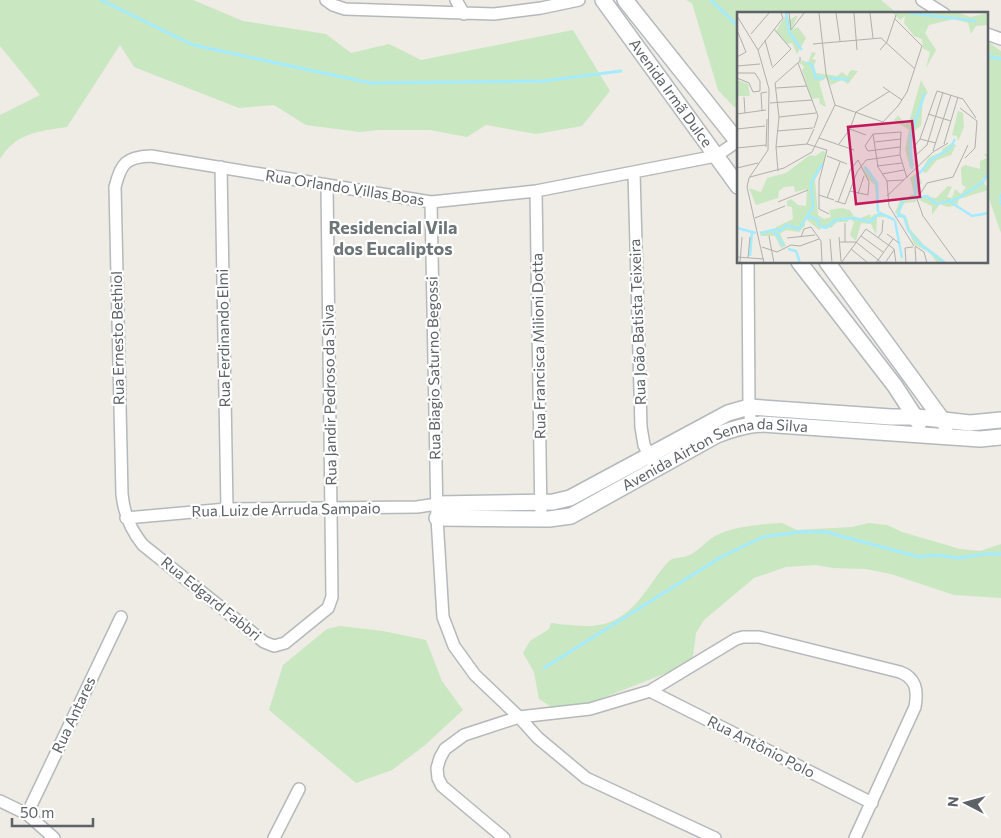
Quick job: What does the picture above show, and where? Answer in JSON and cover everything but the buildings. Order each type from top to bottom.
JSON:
[{"type":"street","points":[[456,0],[464,14]]},
{"type":"street","points":[[330,3],[345,9],[494,14],[541,8],[579,0]]},
{"type":"street","name":"Avenida Irmã Dulce","points":[[603,0],[737,185]]},
{"type":"street","name":"Avenida Irmã Dulce","points":[[625,0],[737,141]]},
{"type":"street","points":[[922,0],[941,12]]},
{"type":"street","points":[[988,34],[1001,39]]},
{"type":"street","name":"Rua Orlando Villas Boas","points":[[126,161],[138,156],[151,156],[431,202],[536,191],[634,172],[716,156],[737,143]]},
{"type":"street","name":"Rua Ernesto Bethiol","points":[[126,161],[120,168],[115,187],[122,494],[126,518]]},
{"type":"street","name":"Rua Ferdinando Elmi","points":[[221,168],[226,509]]},
{"type":"street","name":"Rua João Batista Teixeira","points":[[634,172],[641,427],[644,445],[653,462]]},
{"type":"street","name":"Rua Jandir Pedroso da Silva","points":[[327,185],[332,597],[330,605]]},
{"type":"street","name":"Rua Francisca Milioni Dotta","points":[[536,191],[541,519]]},
{"type":"street","name":"Rua Biagio Saturno Begossi","points":[[431,202],[437,511],[443,616],[448,632],[462,659],[474,675],[519,717],[538,738],[586,778],[699,834],[715,838]]},
{"type":"street","points":[[748,264],[749,407],[751,425]]},
{"type":"street","points":[[800,264],[895,386],[917,417],[924,434]]},
{"type":"street","points":[[828,264],[945,421],[950,436]]},
{"type":"street","name":"Avenida Airton Senna da Silva","points":[[437,511],[541,519],[571,516],[728,413],[749,407],[891,417],[917,417],[970,423],[1001,420]]},
{"type":"street","name":"Avenida Airton Senna da Silva","points":[[437,511],[553,502],[570,498],[732,428],[751,425],[761,424],[980,439],[1001,437]]},
{"type":"street","name":"Rua Luiz de Arruda Sampaio","points":[[126,518],[226,509],[417,507],[437,511]]},
{"type":"street","name":"Rua Edgard Fabbri","points":[[126,518],[143,545],[269,645],[279,645],[285,642],[330,605]]},
{"type":"street","name":"Rua Antares","points":[[27,814],[121,617]]},
{"type":"street","points":[[504,838],[442,786],[438,778],[437,768],[444,749],[464,735],[519,717],[590,709],[650,692],[727,644],[743,637],[759,637],[900,672],[914,681],[916,707],[855,838]]},
{"type":"street","name":"Rua Antônio Polo","points":[[650,692],[872,803]]},
{"type":"street","points":[[274,838],[299,789]]},
{"type":"street","points":[[0,801],[27,814],[54,838]]},
{"type":"green space","points":[[0,0],[193,0],[243,21],[326,34],[351,53],[389,44],[421,60],[573,30],[610,91],[582,126],[536,134],[486,125],[467,137],[430,130],[360,132],[306,125],[274,105],[239,108],[134,67],[120,45],[67,127],[29,135],[13,144],[0,159],[0,115],[40,95],[0,46]]},
{"type":"green space","points":[[686,0],[881,0],[896,12],[737,12],[737,107],[734,107],[718,90],[692,3]]},
{"type":"green space","points":[[988,42],[1001,51],[1001,233],[988,196]]},
{"type":"green space","points":[[782,523],[797,530],[852,527],[869,523],[887,525],[902,532],[960,549],[980,551],[1001,544],[1001,598],[954,595],[891,574],[866,569],[833,568],[816,565],[786,567],[754,578],[704,620],[696,633],[693,656],[687,665],[595,701],[566,709],[552,707],[539,699],[534,672],[523,653],[530,641],[549,629],[551,623],[591,626],[613,621],[633,607],[669,561],[691,554],[722,533],[757,525]]},
{"type":"green space","points":[[340,626],[383,631],[426,640],[442,681],[463,710],[424,746],[392,770],[356,783],[269,710],[283,665],[327,629]]},
{"type":"waterway","points":[[101,0],[193,45],[370,83],[544,81],[621,71]]},
{"type":"waterway","points":[[711,0],[737,25]]},
{"type":"waterway","points":[[988,56],[1001,59]]},
{"type":"waterway","points":[[1001,195],[1001,204]]},
{"type":"waterway","points":[[544,668],[721,557],[763,537],[800,532],[826,532],[919,557],[935,555],[959,558],[984,554],[1001,554]]},
{"type":"district","name":"Residencial Vila dos Eucaliptos","points":[[393,238]]}]
